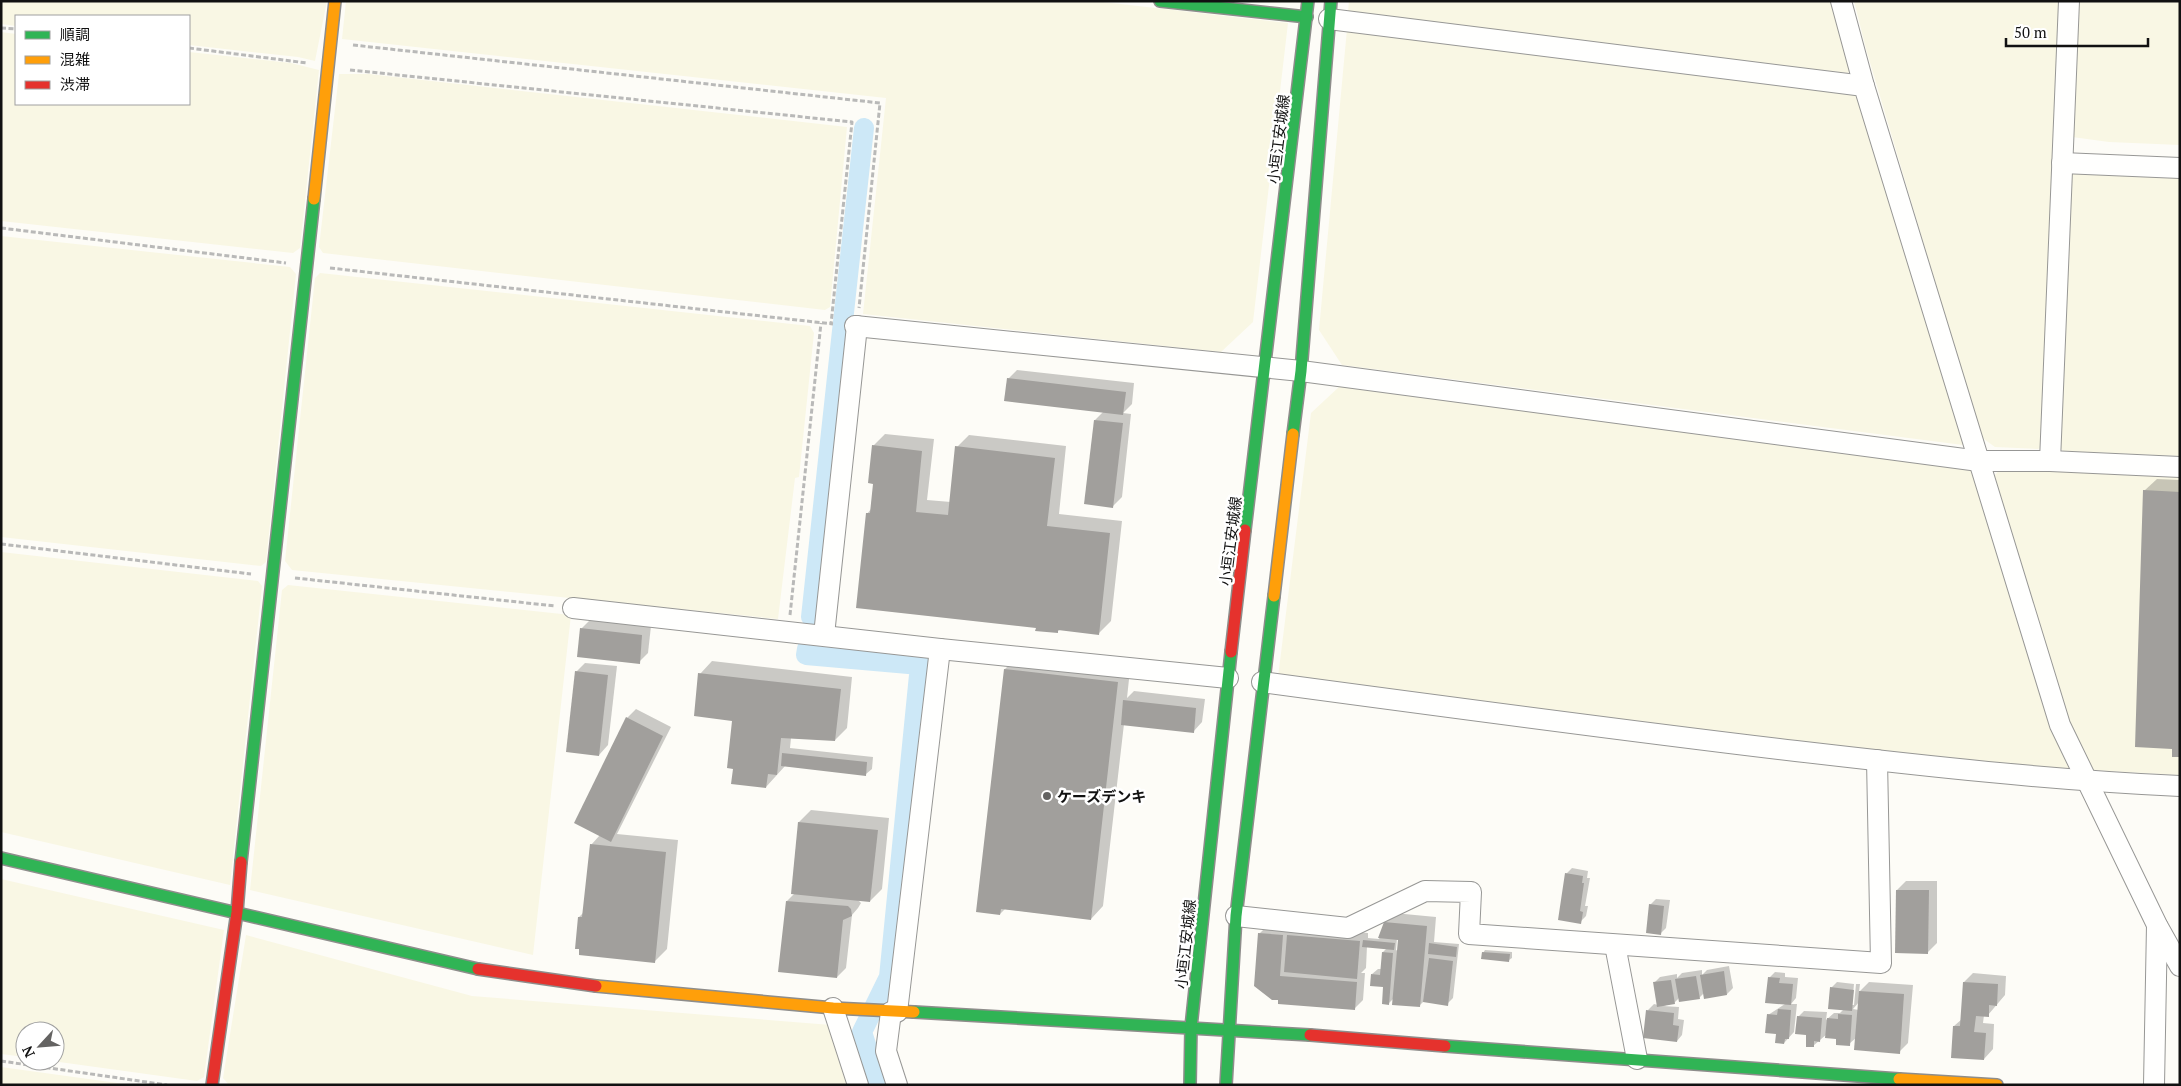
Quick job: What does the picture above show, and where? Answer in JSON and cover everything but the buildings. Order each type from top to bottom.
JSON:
[{"type":"street","points":[[212,1085],[237,912],[245,814],[274,576],[335,1]]},
{"type":"street","points":[[1160,1],[1307,17]]},
{"type":"street","name":"小垣江安城線","points":[[1190,1085],[1191,1027],[1228,678],[1308,1]]},
{"type":"street","points":[[1841,1],[1864,86],[2060,725],[2086,782],[2180,966]]},
{"type":"street","points":[[2050,461],[2069,1]]},
{"type":"street","points":[[1226,1085],[1236,916],[1262,682],[1301,371],[1330,10],[1864,86]]},
{"type":"street","points":[[2062,163],[2180,168]]},
{"type":"street","points":[[824,635],[856,326],[1301,371],[1980,461],[2050,461],[2180,467]]},
{"type":"street","points":[[573,608],[788,630],[940,649],[1228,678]]},
{"type":"street","points":[[897,1085],[886,1051],[940,649]]},
{"type":"street","points":[[1262,682],[1632,732],[1877,760],[2086,782],[2180,786]]},
{"type":"street","points":[[1236,916],[1348,928],[1426,891],[1471,892],[1469,934],[1880,963],[1877,760]]},
{"type":"street","points":[[1,858],[480,969],[586,985],[834,1008],[1229,1029],[1802,1073],[1997,1085]]},
{"type":"street","points":[[2154,1085],[2158,925]]},
{"type":"street","points":[[1615,945],[1637,1059]]},
{"type":"street","points":[[834,1008],[858,1085]]},
{"type":"path","points":[[1,28],[15,29]]},
{"type":"path","points":[[330,42],[880,103],[856,326]]},
{"type":"path","points":[[1,228],[307,265],[832,324],[852,122],[327,68],[295,59],[190,48]]},
{"type":"path","points":[[788,630],[821,322]]},
{"type":"path","points":[[1,1061],[168,1085]]},
{"type":"shaded area","points":[[1,1],[327,1],[315,61],[298,57],[190,45],[190,15],[15,15],[15,26],[1,24]]},
{"type":"shaded area","points":[[346,1],[1094,1],[1288,23],[1253,322],[1221,352],[863,314],[886,98],[342,39]]},
{"type":"shaded area","points":[[1349,1],[1835,1],[1853,67],[1848,73],[1396,20],[1348,12]]},
{"type":"shaded area","points":[[1854,1],[2063,1],[2045,445],[2038,449],[1995,447],[1981,437],[1866,49]]},
{"type":"shaded area","points":[[2077,1],[2180,1],[2180,145],[2109,142],[2072,137]]},
{"type":"shaded area","points":[[1347,29],[1852,88],[1860,96],[1966,440],[1963,445],[1342,365],[1319,330]]},
{"type":"shaded area","points":[[1,32],[15,34],[15,105],[190,105],[190,52],[291,63],[319,70],[300,248],[293,253],[1,221]]},
{"type":"shaded area","points":[[339,74],[369,74],[847,127],[830,307],[825,310],[323,253],[319,247]]},
{"type":"shaded area","points":[[2070,167],[2180,172],[2180,456],[2063,451],[2058,445]]},
{"type":"shaded area","points":[[1,236],[290,267],[296,274],[266,562],[261,566],[1,537]]},
{"type":"shaded area","points":[[320,273],[810,326],[814,333],[799,477],[795,478],[778,619],[292,570],[285,561],[315,278]]},
{"type":"shaded area","points":[[1340,386],[1974,467],[2071,770],[1877,754],[1278,677],[1311,413]]},
{"type":"shaded area","points":[[2002,467],[2180,476],[2180,775],[2089,770],[2070,726],[1994,476]]},
{"type":"shaded area","points":[[1,552],[258,581],[262,586],[230,885],[1,832]]},
{"type":"shaded area","points":[[288,585],[571,615],[533,955],[250,890],[282,590]]},
{"type":"shaded area","points":[[1,879],[224,930],[204,1077],[197,1081],[65,1063],[65,1021],[15,1021],[15,1056],[1,1054]]},
{"type":"shaded area","points":[[246,935],[472,996],[831,1025],[851,1085],[229,1085],[223,1078]]},
{"type":"shaded area","points":[[1,1067],[15,1069],[15,1071],[30,1071],[132,1085],[1,1085]]},
{"type":"waterway","points":[[811,617],[864,128]]},
{"type":"waterway","points":[[807,649],[806,655],[920,665],[889,977],[862,1032],[879,1085]]},
{"type":"traffic: fast","points":[[1160,1],[1307,17]]},
{"type":"traffic: fast","points":[[1245,530],[1308,1]]},
{"type":"traffic: fast","points":[[1293,434],[1301,371],[1331,1]]},
{"type":"traffic: fast","points":[[241,862],[314,199]]},
{"type":"traffic: fast","points":[[1226,1085],[1236,916],[1274,596]]},
{"type":"traffic: fast","points":[[1190,1085],[1191,1027],[1231,652]]},
{"type":"traffic: fast","points":[[1,858],[478,969]]},
{"type":"traffic: fast","points":[[914,1012],[1310,1035]]},
{"type":"traffic: fast","points":[[1445,1046],[1899,1079]]},
{"type":"traffic: slow","points":[[314,199],[335,1]]},
{"type":"traffic: slow","points":[[1274,596],[1293,434]]},
{"type":"traffic: slow","points":[[596,986],[833,1008],[914,1012]]},
{"type":"traffic: slow","points":[[1899,1079],[1997,1085]]},
{"type":"traffic: jam","points":[[1231,652],[1245,530]]},
{"type":"traffic: jam","points":[[212,1085],[237,912],[241,862]]},
{"type":"traffic: jam","points":[[478,969],[596,986]]},
{"type":"traffic: jam","points":[[1310,1035],[1445,1046]]},
{"type":"place","name":"ケーズデンキ","points":[[1047,796]]}]
